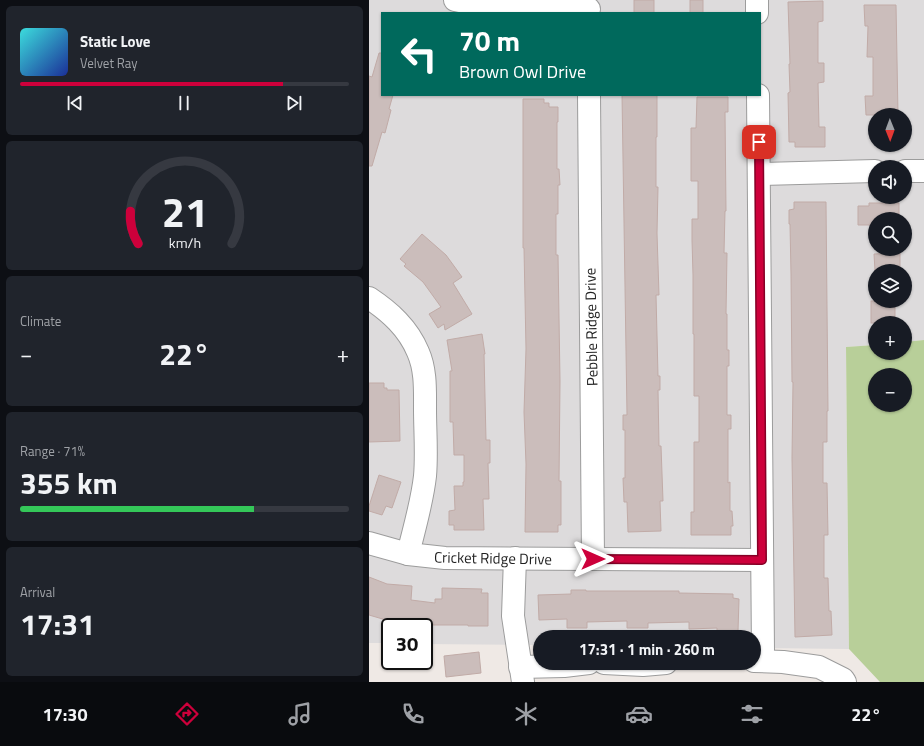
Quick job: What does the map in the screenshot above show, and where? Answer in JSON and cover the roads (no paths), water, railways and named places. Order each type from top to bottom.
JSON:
[{"type":"street","points":[[455,0],[488,7],[589,7]]},
{"type":"street","points":[[757,0],[757,12]]},
{"type":"street","name":"Pebble Ridge Drive","points":[[589,96],[593,559]]},
{"type":"street","points":[[758,96],[762,560],[760,630]]},
{"type":"street","points":[[759,174],[868,171]]},
{"type":"street","points":[[912,171],[924,171]]},
{"type":"street","points":[[369,298],[383,307],[406,330],[418,352],[424,373],[425,475],[408,554]]},
{"type":"street","name":"Cricket Ridge Drive","points":[[369,543],[408,554],[445,558],[762,560]]},
{"type":"street","points":[[515,558],[513,616],[521,674],[542,670]]},
{"type":"street","points":[[761,656],[783,662],[819,667],[843,679],[845,682]]}]
